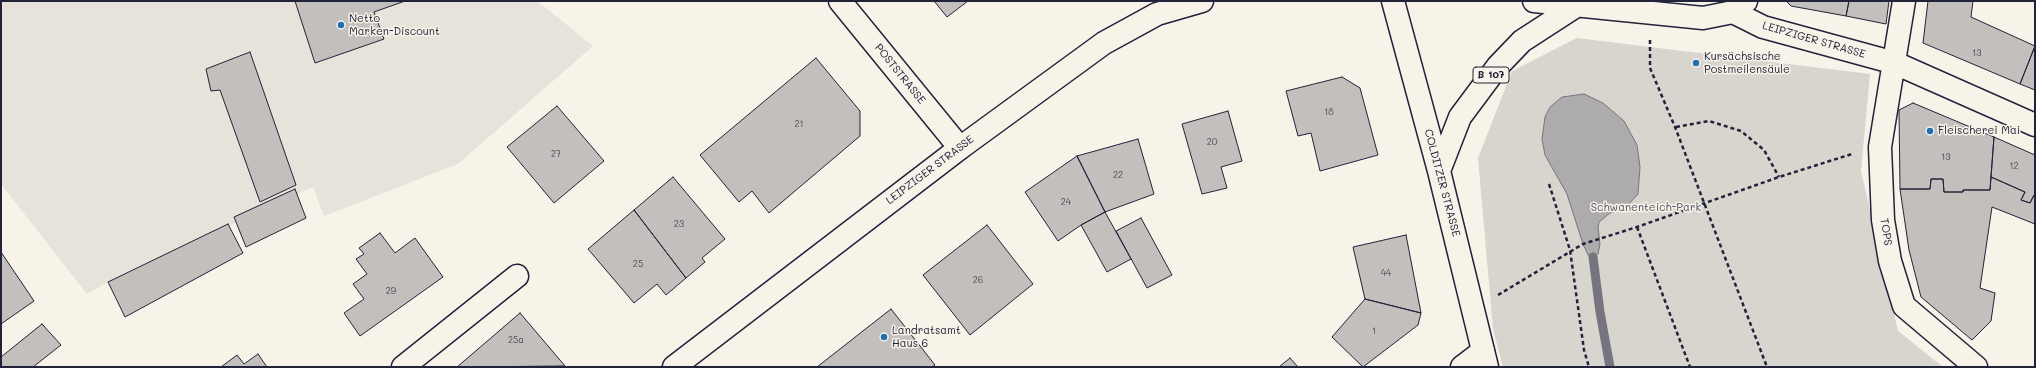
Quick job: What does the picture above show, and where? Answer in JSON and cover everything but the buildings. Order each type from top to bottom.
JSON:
[{"type":"main road","name":"POSTSTRASSE","points":[[840,1],[960,148]]},
{"type":"main road","name":"LEIPZIGER STRASSE","points":[[674,367],[960,148],[1104,43],[1157,14],[1202,1]]},
{"type":"main road","name":"COLDITZER STRASSE","points":[[1393,1],[1439,171],[1485,359]]},
{"type":"main road","name":"LEIPZIGER STRASSE","points":[[1534,1],[1703,18],[1740,6],[1763,27],[1895,63],[2035,125]]},
{"type":"main road","name":"TOPS","points":[[1904,1],[1880,147],[1883,220],[1890,261],[1904,306],[1976,367]]},
{"type":"main road","name":"B 107","points":[[1439,171],[1460,117],[1498,66],[1522,41],[1576,6]]},
{"type":"main road","points":[[403,367],[517,276]]},
{"type":"main road","points":[[1462,367],[1485,359]]},
{"type":"path","points":[[1650,13],[1650,68],[1675,127],[1767,367]]},
{"type":"path","points":[[1675,127],[1708,121],[1741,131],[1764,150],[1779,177]]},
{"type":"path","points":[[1474,310],[1570,250],[1583,244],[1779,177],[1880,147]]},
{"type":"path","points":[[1550,184],[1570,250],[1584,350],[1589,367]]},
{"type":"path","points":[[1636,227],[1690,367]]},
{"type":"shaded area","points":[[1,1],[537,1],[593,46],[458,164],[324,216],[313,187],[108,282],[87,294],[1,184]]},
{"type":"shaded area","points":[[1584,94],[1603,103],[1624,121],[1637,145],[1640,167],[1638,194],[1627,206],[1610,213],[1599,222],[1598,227],[1600,244],[1598,254],[1593,257],[1588,255],[1583,244],[1567,194],[1545,155],[1542,139],[1545,117],[1550,107],[1562,97]]},
{"type":"green space","name":"Schwanenteich-Park","points":[[1577,38],[1870,74],[1861,171],[1898,331],[1943,367],[1503,367],[1493,329],[1478,158],[1512,71]]},
{"type":"waterway","points":[[1593,257],[1600,312],[1610,367]]},
{"type":"place","name":"Netto Marken-Discount","points":[[341,25]]},
{"type":"place","name":"Kursächsische Postmeilensäule","points":[[1696,63]]},
{"type":"place","name":"Fleischerei Mai","points":[[1930,131]]},
{"type":"place","name":"Landratsamt Haus 6","points":[[884,337]]}]
